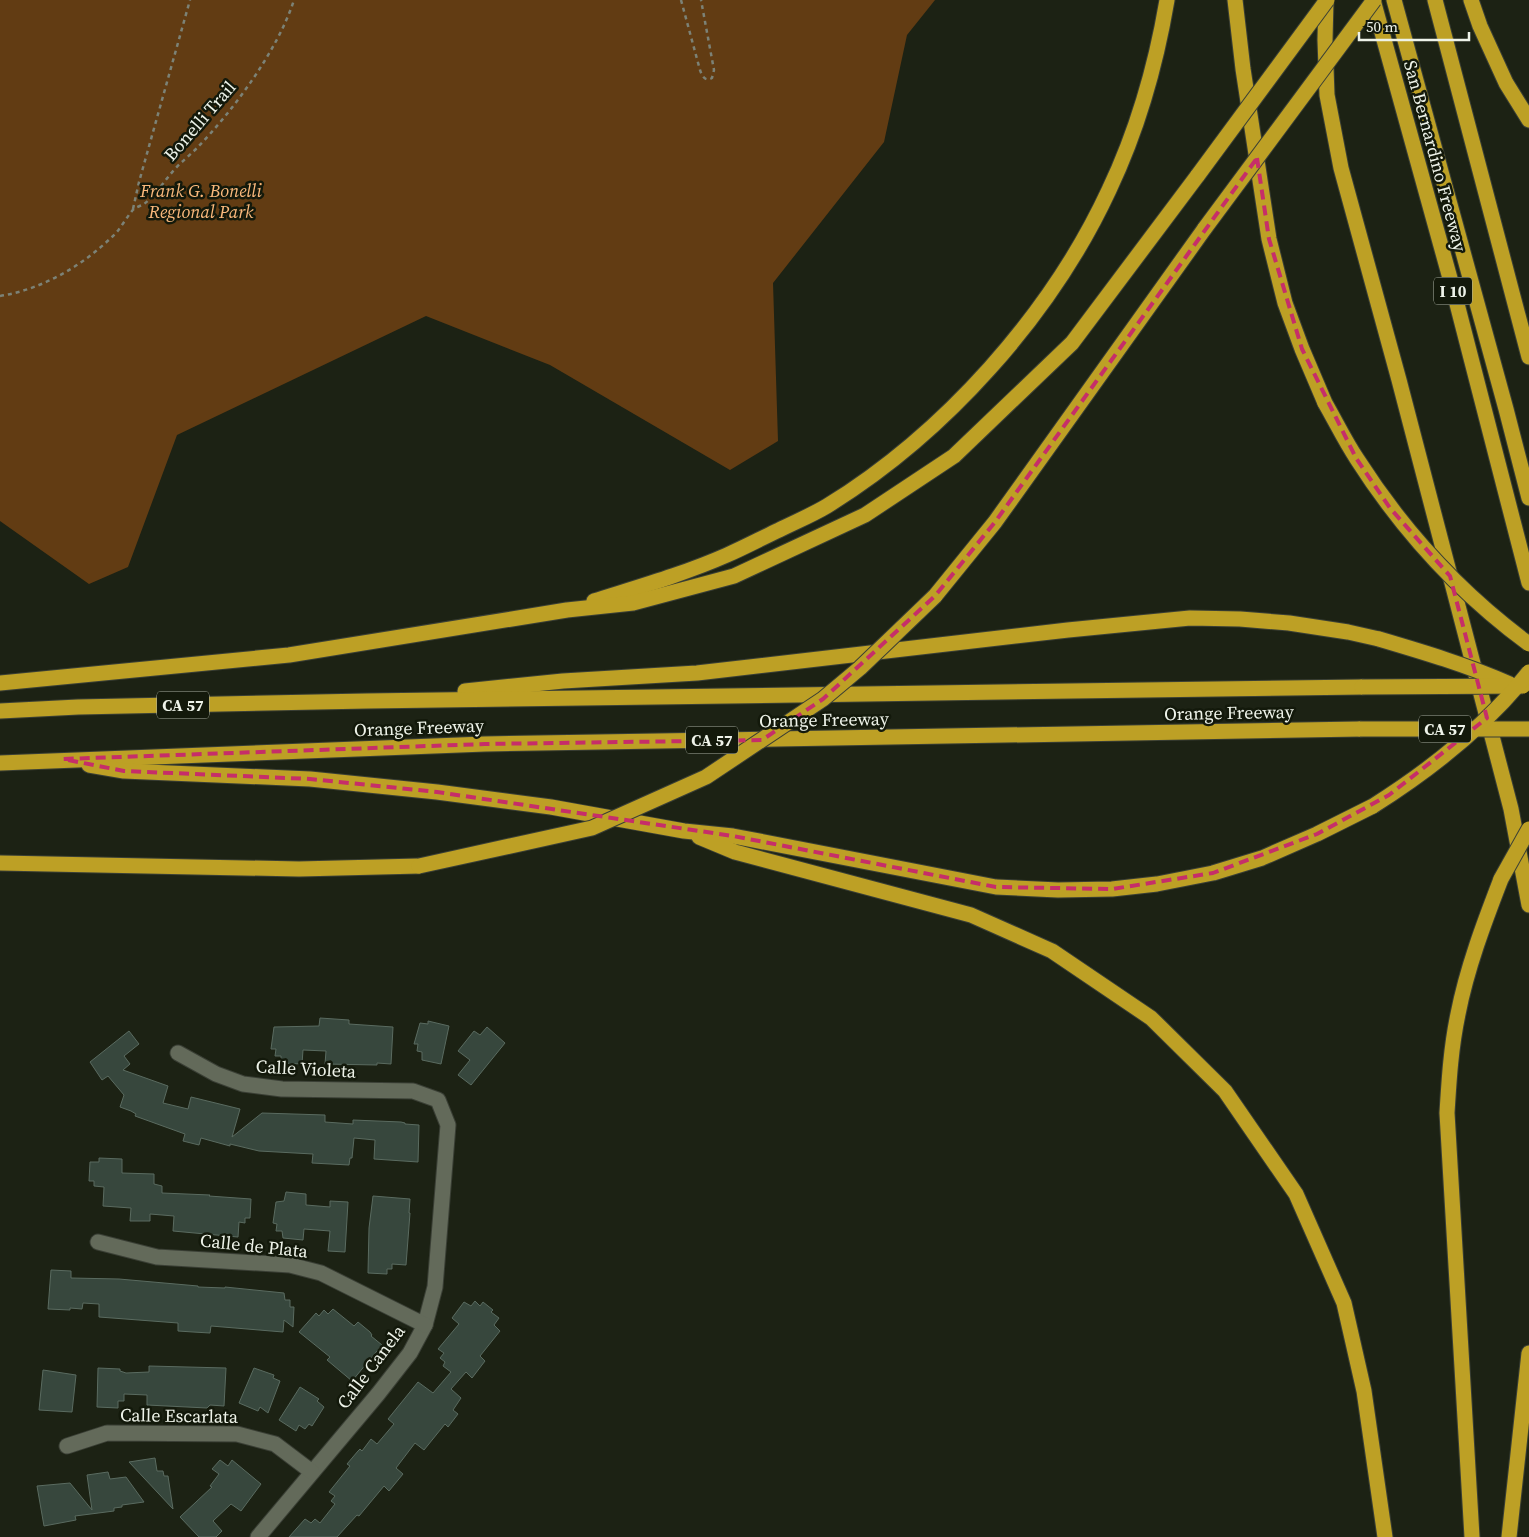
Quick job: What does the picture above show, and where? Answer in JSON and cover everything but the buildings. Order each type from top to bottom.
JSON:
[{"type":"highway","points":[[567,610],[710,562],[825,507],[883,468],[943,418],[1013,341],[1067,267],[1109,191],[1134,129],[1161,33],[1166,0]]},
{"type":"highway","points":[[1235,0],[1243,69],[1269,239],[1285,303],[1325,403],[1356,458],[1390,508],[1428,554],[1480,605],[1529,644]]},
{"type":"highway","points":[[0,683],[289,655],[567,610],[633,604],[734,576],[864,515],[954,456],[1072,343],[1327,0]]},
{"type":"highway","points":[[1327,0],[1325,40],[1327,94],[1341,168],[1399,380],[1511,809],[1529,905]]},
{"type":"highway","points":[[0,863],[299,869],[419,866],[592,828],[706,777],[823,699],[860,668],[935,596],[995,522],[1205,228],[1373,0]]},
{"type":"highway","name":"San Bernardino Freeway","points":[[1373,0],[1456,300],[1529,583]]},
{"type":"highway","points":[[1394,0],[1529,498]]},
{"type":"highway","points":[[1424,0],[1440,21]]},
{"type":"highway","points":[[1435,0],[1529,357]]},
{"type":"highway","points":[[1471,0],[1480,26],[1506,83],[1529,120]]},
{"type":"highway","points":[[367,701],[563,681],[697,673],[1068,630],[1190,618],[1240,619],[1289,623],[1348,632],[1436,655],[1482,671],[1529,693]]},
{"type":"highway","points":[[63,760],[124,771],[310,779],[437,792],[551,807],[684,831],[733,836],[996,887],[1058,890],[1112,889],[1157,884],[1213,873],[1262,858],[1317,834],[1373,806],[1442,756],[1485,720],[1514,691],[1529,672]]},
{"type":"highway","name":"Orange Freeway","points":[[0,711],[78,707],[367,701],[1529,686]]},
{"type":"highway","name":"Orange Freeway","points":[[0,763],[485,744],[1360,729],[1529,728]]},
{"type":"highway","points":[[1472,1537],[1447,1113],[1450,1061],[1458,1013],[1474,956],[1502,880],[1529,828]]},
{"type":"highway","points":[[684,831],[735,852],[971,915],[1052,951],[1151,1018],[1225,1091],[1296,1194],[1344,1303],[1364,1391],[1385,1537]]},
{"type":"highway","points":[[1509,1537],[1529,1353]]},
{"type":"street","name":"Calle Violeta","points":[[178,1053],[216,1074],[244,1084],[282,1088],[413,1091],[438,1100]]},
{"type":"street","name":"Calle Canela","points":[[258,1537],[378,1394],[410,1353],[425,1324],[434,1287],[448,1124],[438,1100]]},
{"type":"street","name":"Calle de Plata","points":[[98,1242],[157,1257],[290,1265],[321,1273],[425,1324]]},
{"type":"street","name":"Calle Escarlata","points":[[67,1446],[107,1434],[237,1434],[275,1444],[312,1472]]},
{"type":"path","points":[[133,210],[139,182],[190,0]]},
{"type":"path","name":"Bonelli Trail","points":[[0,296],[43,284],[75,267],[113,237],[133,210],[153,196],[174,170],[208,136],[242,94],[273,45],[294,0]]},
{"type":"path","points":[[681,0],[702,76],[709,80],[712,78],[714,70],[701,0]]},
{"type":"highlighted area","points":[[1257,158],[1269,239],[1302,349],[1356,458],[1390,508],[1450,576],[1487,718],[1389,795],[1317,834],[1213,873],[1112,889],[996,887],[733,836],[437,792],[310,779],[124,771],[63,759],[485,744],[762,740],[823,699],[935,596],[995,522]]},
{"type":"green space","name":"Frank G. Bonelli Regional Park","points":[[0,0],[935,0],[907,35],[884,142],[773,283],[778,441],[730,470],[550,365],[426,316],[177,435],[128,567],[89,584],[0,521]]}]
